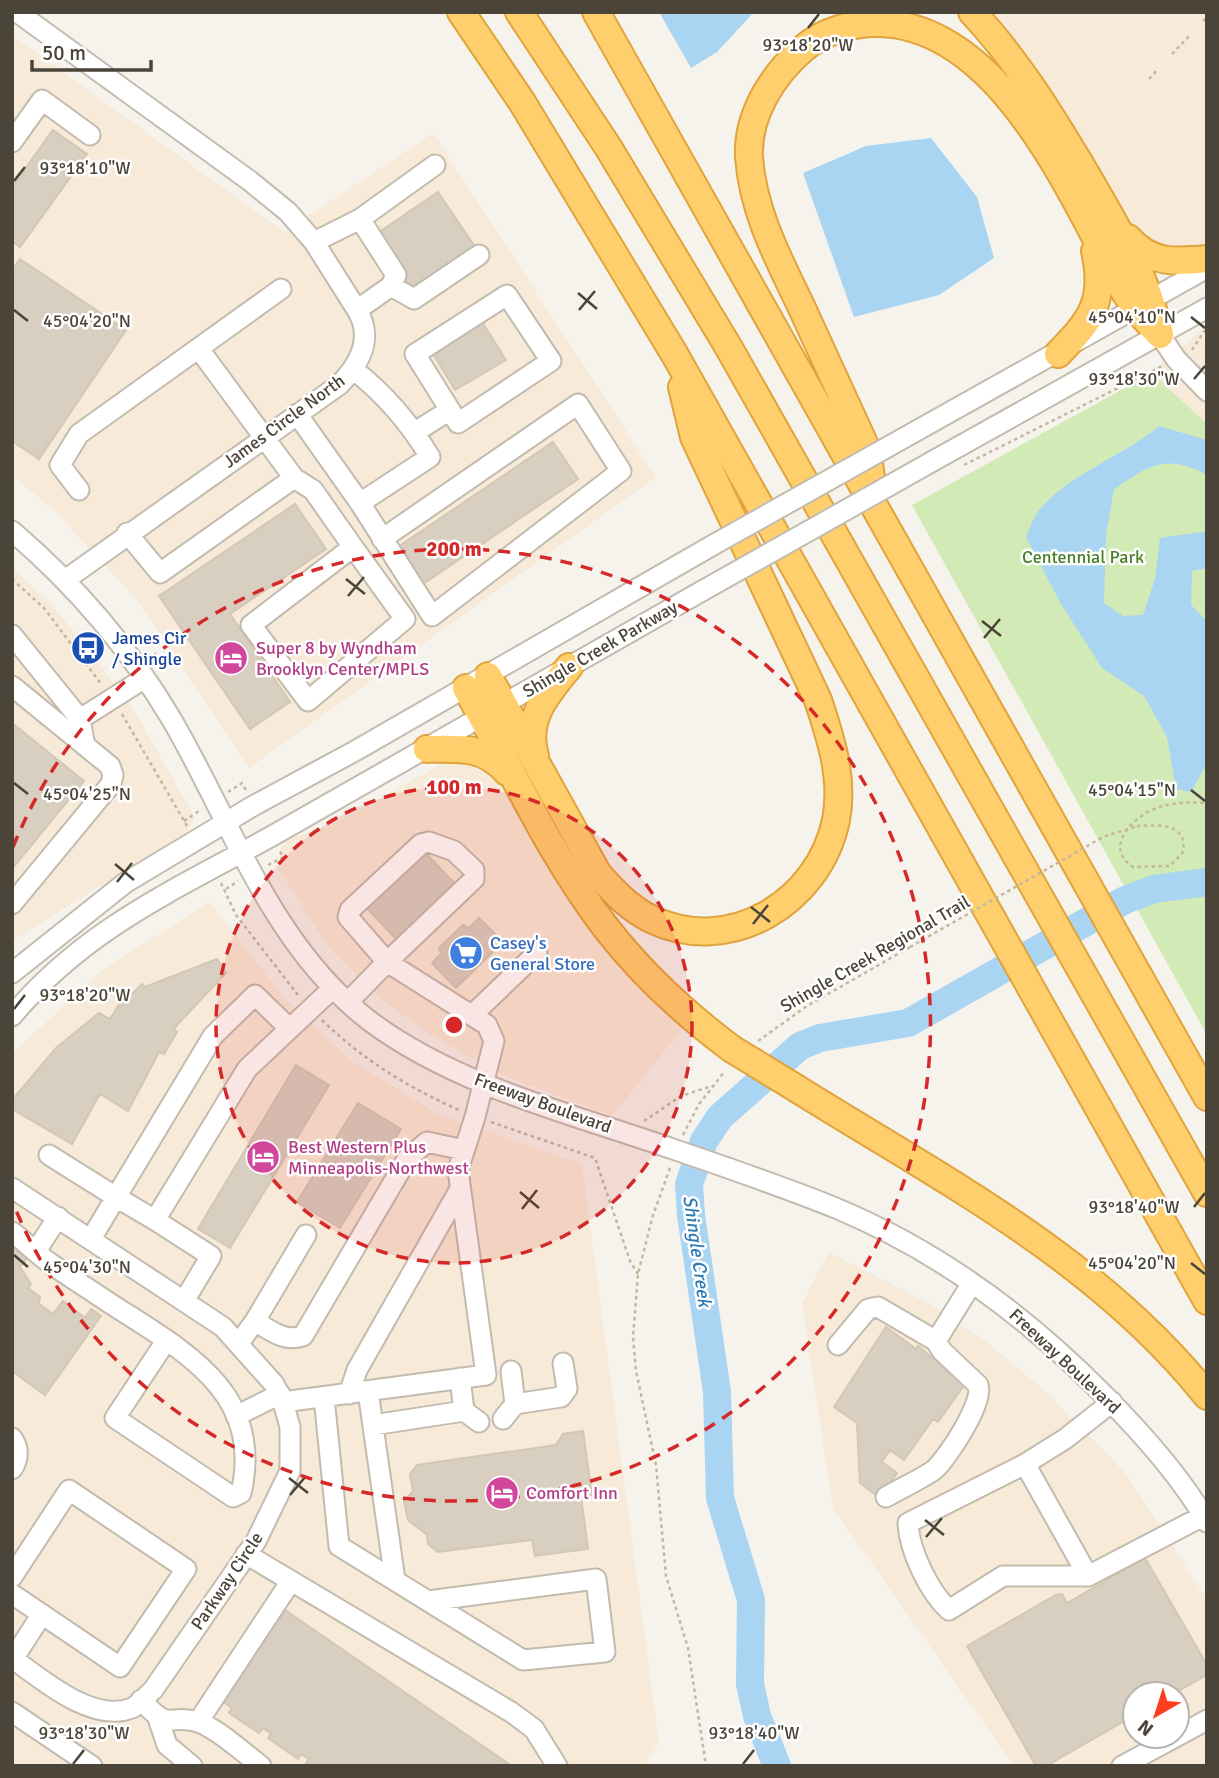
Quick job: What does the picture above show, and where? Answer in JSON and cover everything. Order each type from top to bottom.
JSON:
[{"type":"highway","points":[[461,12],[522,102],[675,355],[1207,1301]]},
{"type":"highway","points":[[519,12],[614,156],[711,316],[1207,1193]]},
{"type":"highway","points":[[596,12],[1207,1097]]},
{"type":"highway","points":[[970,12],[992,33],[1032,86],[1102,202],[1146,283],[1144,305]]},
{"type":"highway","points":[[875,506],[867,450],[769,240],[757,205],[749,152],[757,114],[771,83],[808,44],[839,29],[886,23],[919,30],[962,53],[996,84],[1046,149],[1094,245],[1100,285],[1086,324],[1058,354]]},
{"type":"highway","points":[[1071,195],[1144,305],[1160,335]]},
{"type":"highway","points":[[1102,202],[1126,236],[1152,258],[1177,262],[1207,259]]},
{"type":"highway","points":[[427,749],[461,748],[482,752],[531,780],[613,891],[639,912],[684,929],[733,929],[764,918],[803,886],[830,840],[838,790],[828,730],[818,700],[694,437],[675,355]]},
{"type":"highway","points":[[531,780],[532,725],[548,693],[569,667]]},
{"type":"highway","points":[[477,682],[531,780],[569,872],[619,944],[679,1007],[738,1054],[1047,1244],[1135,1318],[1207,1396]]},
{"type":"street","name":"James Circle North","points":[[17,12],[250,181],[288,212],[314,242],[357,310],[363,320],[365,339],[354,370],[339,385],[127,533],[65,580]]},
{"type":"street","points":[[12,142],[42,100],[90,135]]},
{"type":"street","points":[[314,242],[360,219],[435,165]]},
{"type":"street","points":[[357,310],[391,286],[396,275],[360,219]]},
{"type":"street","points":[[391,286],[414,299],[479,255]]},
{"type":"street","name":"Shingle Creek Parkway","points":[[12,973],[125,883],[226,822],[1207,268]]},
{"type":"street","points":[[79,490],[60,465],[79,434],[281,289]]},
{"type":"street","points":[[507,295],[551,362],[458,423],[450,411],[415,354],[507,295]]},
{"type":"street","name":"Shingle Creek Parkway","points":[[12,1016],[62,962],[127,915],[427,749],[702,591],[1207,308]]},
{"type":"street","points":[[1160,335],[1176,359],[1207,391]]},
{"type":"street","points":[[199,349],[265,435],[294,478],[313,490],[354,547],[405,619],[308,701],[251,625],[354,547]]},
{"type":"street","points":[[354,370],[386,396],[415,432],[430,457],[360,503]]},
{"type":"street","points":[[297,414],[360,503],[382,539],[432,616],[621,471],[578,404],[382,539]]},
{"type":"street","points":[[415,432],[450,411]]},
{"type":"street","points":[[127,533],[160,573],[294,478]]},
{"type":"street","name":"Freeway Boulevard","points":[[12,531],[65,580],[117,639],[145,678],[181,737],[279,918],[333,988],[348,1002],[394,1037],[484,1083],[728,1168],[839,1210],[887,1232],[972,1283],[1042,1334],[1112,1402],[1174,1475],[1205,1519]]},
{"type":"street","points":[[12,635],[80,719],[85,746]]},
{"type":"street","points":[[80,719],[145,678]]},
{"type":"street","points":[[12,685],[110,766],[113,775],[111,783],[12,904]]},
{"type":"street","points":[[236,1416],[281,1398],[324,1397],[486,1375],[458,1170],[494,1041],[487,1025],[387,962],[348,918],[350,910],[421,844],[429,842],[454,850],[474,870],[474,879],[387,962],[348,1002]]},
{"type":"street","points":[[472,1015],[537,953]]},
{"type":"street","points":[[155,1220],[247,1069],[333,988]]},
{"type":"street","points":[[91,1239],[201,1053],[234,1013],[255,995],[289,1028]]},
{"type":"street","points":[[255,1321],[281,1337],[293,1339],[303,1336],[407,1159],[427,1142],[464,1150]]},
{"type":"street","points":[[49,1155],[211,1256],[184,1301]]},
{"type":"street","name":"Parkway Circle","points":[[12,1188],[223,1327],[239,1343],[281,1398],[290,1427],[290,1471],[246,1554],[153,1690],[141,1700]]},
{"type":"street","points":[[395,1580],[373,1425],[358,1392],[357,1370],[460,1189]]},
{"type":"street","points":[[36,1251],[58,1217]]},
{"type":"street","points":[[12,1232],[36,1251],[166,1341],[211,1374],[241,1429],[246,1472],[241,1493],[233,1497],[116,1418],[166,1341]]},
{"type":"street","points":[[239,1343],[306,1235]]},
{"type":"street","points":[[936,1341],[972,1283]]},
{"type":"street","points":[[838,1345],[868,1309],[878,1307],[936,1341],[942,1351],[978,1385],[981,1392],[978,1406],[936,1468],[886,1497]]},
{"type":"street","points":[[511,1371],[509,1412],[561,1396],[567,1389],[563,1363]]},
{"type":"street","points":[[373,1425],[472,1416],[460,1378]]},
{"type":"street","points":[[324,1397],[339,1546],[523,1660],[605,1652],[596,1579],[428,1601]]},
{"type":"street","points":[[1112,1402],[1065,1439],[1025,1464],[908,1523],[909,1537],[938,1601],[949,1610],[1003,1576],[1088,1576],[1205,1519]]},
{"type":"street","points":[[12,1438],[17,1444],[17,1462],[12,1469]]},
{"type":"street","points":[[1025,1464],[1088,1576]]},
{"type":"street","points":[[12,1577],[69,1490],[186,1570],[120,1667],[12,1594]]},
{"type":"street","points":[[246,1554],[511,1712],[534,1729],[557,1766]]},
{"type":"street","points":[[198,1722],[291,1581]]},
{"type":"street","points":[[42,1614],[13,1659],[65,1696],[99,1710],[131,1708],[141,1700],[158,1718],[167,1745],[192,1766]]},
{"type":"street","points":[[12,1712],[92,1766]]},
{"type":"street","points":[[158,1718],[170,1722],[198,1722],[261,1766]]},
{"type":"street","points":[[1122,1766],[1207,1720]]},
{"type":"path","points":[[1203,21],[1207,17]]},
{"type":"path","points":[[1172,54],[1191,34]]},
{"type":"path","points":[[1149,79],[1158,69]]},
{"type":"path","points":[[963,466],[1195,349],[1207,327]]},
{"type":"path","name":"Shingle Creek Regional Trail","points":[[706,1766],[688,1648],[666,1576],[656,1465],[636,1371],[633,1322],[638,1274],[653,1214],[674,1149],[712,1086],[738,1054],[796,1012],[1115,831],[1137,826],[1171,827],[1182,838],[1183,852],[1170,866],[1133,867],[1122,857],[1119,844],[1122,837],[1141,816],[1159,807],[1188,802],[1207,803]]},
{"type":"path","points":[[648,1117],[681,1096],[712,1086]]},
{"type":"path","points":[[596,1158],[630,1261],[638,1274]]},
{"type":"shaded area","points":[[986,12],[1207,12],[1207,247],[1155,253],[1117,214],[1058,99],[1007,32]]},
{"type":"shaded area","points":[[12,35],[284,232],[433,133],[656,477],[249,768],[141,605],[56,512],[12,476]]},
{"type":"shaded area","points":[[1207,325],[1207,424],[1152,373]]},
{"type":"shaded area","points":[[12,568],[50,602],[133,708],[195,818],[187,832],[12,941]]},
{"type":"shaded area","points":[[460,758],[487,764],[687,1023],[612,1116],[502,1075],[432,1036],[381,999],[327,945],[279,870],[281,848],[288,840],[337,822],[440,765]]},
{"type":"shaded area","points":[[210,902],[286,1000],[353,1062],[438,1114],[582,1164],[659,1743],[644,1766],[12,1766],[12,1054],[103,969]]},
{"type":"shaded area","points":[[829,1252],[934,1306],[990,1345],[1047,1392],[1125,1473],[1207,1599],[1207,1766],[1014,1766],[833,1508],[802,1303]]},
{"type":"green space","name":"Centennial Park","points":[[1152,373],[1207,424],[1207,1035],[912,505]]},
{"type":"water","points":[[659,12],[754,12],[717,52],[691,68]]},
{"type":"water","points":[[931,138],[977,197],[994,258],[939,295],[854,317],[803,173],[866,146]]},
{"type":"water","points":[[1159,426],[1207,440],[1207,475],[1193,468],[1169,463],[1148,468],[1114,489],[1106,534],[1104,603],[1123,616],[1143,615],[1155,579],[1160,538],[1207,531],[1207,568],[1192,571],[1191,605],[1207,621],[1207,763],[1191,792],[1176,789],[1167,737],[1144,696],[1102,668],[1061,604],[1026,537],[1036,514],[1054,495]]},
{"type":"building","points":[[53,130],[87,154],[20,247],[12,241],[12,187]]},
{"type":"building","points":[[438,192],[477,250],[413,292],[375,235]]},
{"type":"building","points":[[20,259],[126,330],[39,459],[12,441],[12,270]]},
{"type":"building","points":[[482,322],[506,360],[455,390],[432,352]]},
{"type":"building","points":[[553,442],[578,479],[417,588],[392,551]]},
{"type":"building","name":"Super 8 by Wyndham Brooklyn Center/MPLS","points":[[295,504],[326,549],[230,614],[290,702],[250,729],[159,596]]},
{"type":"building","points":[[12,723],[84,781],[12,869]]},
{"type":"building","points":[[421,848],[456,885],[398,941],[363,904]]},
{"type":"building","name":"Casey's General Store","points":[[479,918],[503,942],[456,988],[432,963],[441,954],[439,948],[463,925],[469,928]]},
{"type":"building","points":[[217,959],[226,973],[177,1025],[174,1030],[177,1032],[164,1054],[159,1052],[128,1111],[100,1094],[72,1144],[12,1109],[12,1100],[56,1048],[99,1013],[110,1019],[128,990],[133,993],[142,984],[145,987]]},
{"type":"building","name":"Best Western Plus Minneapolis-Northwest","points":[[296,1065],[329,1085],[230,1248],[198,1229]]},
{"type":"building","points":[[358,1103],[401,1129],[340,1228],[297,1202]]},
{"type":"building","points":[[12,1247],[27,1258],[20,1267],[31,1284],[28,1288],[40,1297],[39,1304],[53,1314],[63,1301],[85,1318],[91,1309],[101,1316],[45,1395],[12,1371]]},
{"type":"building","points":[[886,1327],[916,1349],[918,1346],[965,1384],[938,1422],[933,1419],[904,1460],[890,1450],[882,1462],[897,1473],[880,1498],[860,1483],[857,1423],[834,1407]]},
{"type":"building","name":"Comfort Inn","points":[[583,1431],[592,1495],[581,1496],[588,1549],[535,1556],[532,1540],[438,1552],[428,1544],[427,1535],[408,1520],[404,1501],[413,1491],[410,1474],[417,1465],[556,1445],[563,1434]]},
{"type":"building","points":[[1145,1558],[1207,1665],[1207,1675],[1191,1684],[1191,1680],[1121,1680],[1121,1723],[1046,1766],[1036,1766],[967,1646],[1056,1595],[1062,1594],[1067,1603]]},
{"type":"building","points":[[285,1610],[512,1766],[309,1766],[306,1763],[309,1759],[301,1754],[298,1759],[268,1738],[271,1734],[263,1728],[259,1733],[229,1713],[232,1708],[222,1701]]},
{"type":"waterway","name":"Shingle Creek","points":[[777,1766],[757,1716],[750,1684],[751,1600],[720,1498],[717,1392],[691,1215],[689,1184],[704,1141],[720,1117],[800,1046],[820,1038],[908,1023],[1125,900],[1154,889],[1207,882]]},
{"type":"place","name":"James Cir / Shingle","points":[[88,648]]},
{"type":"place","name":"Super 8 by Wyndham Brooklyn Center/MPLS","points":[[231,658]]},
{"type":"place","name":"Casey's General Store","points":[[466,953]]},
{"type":"place","name":"Best Western Plus Minneapolis-Northwest","points":[[263,1157]]},
{"type":"place","name":"Comfort Inn","points":[[502,1493]]}]
